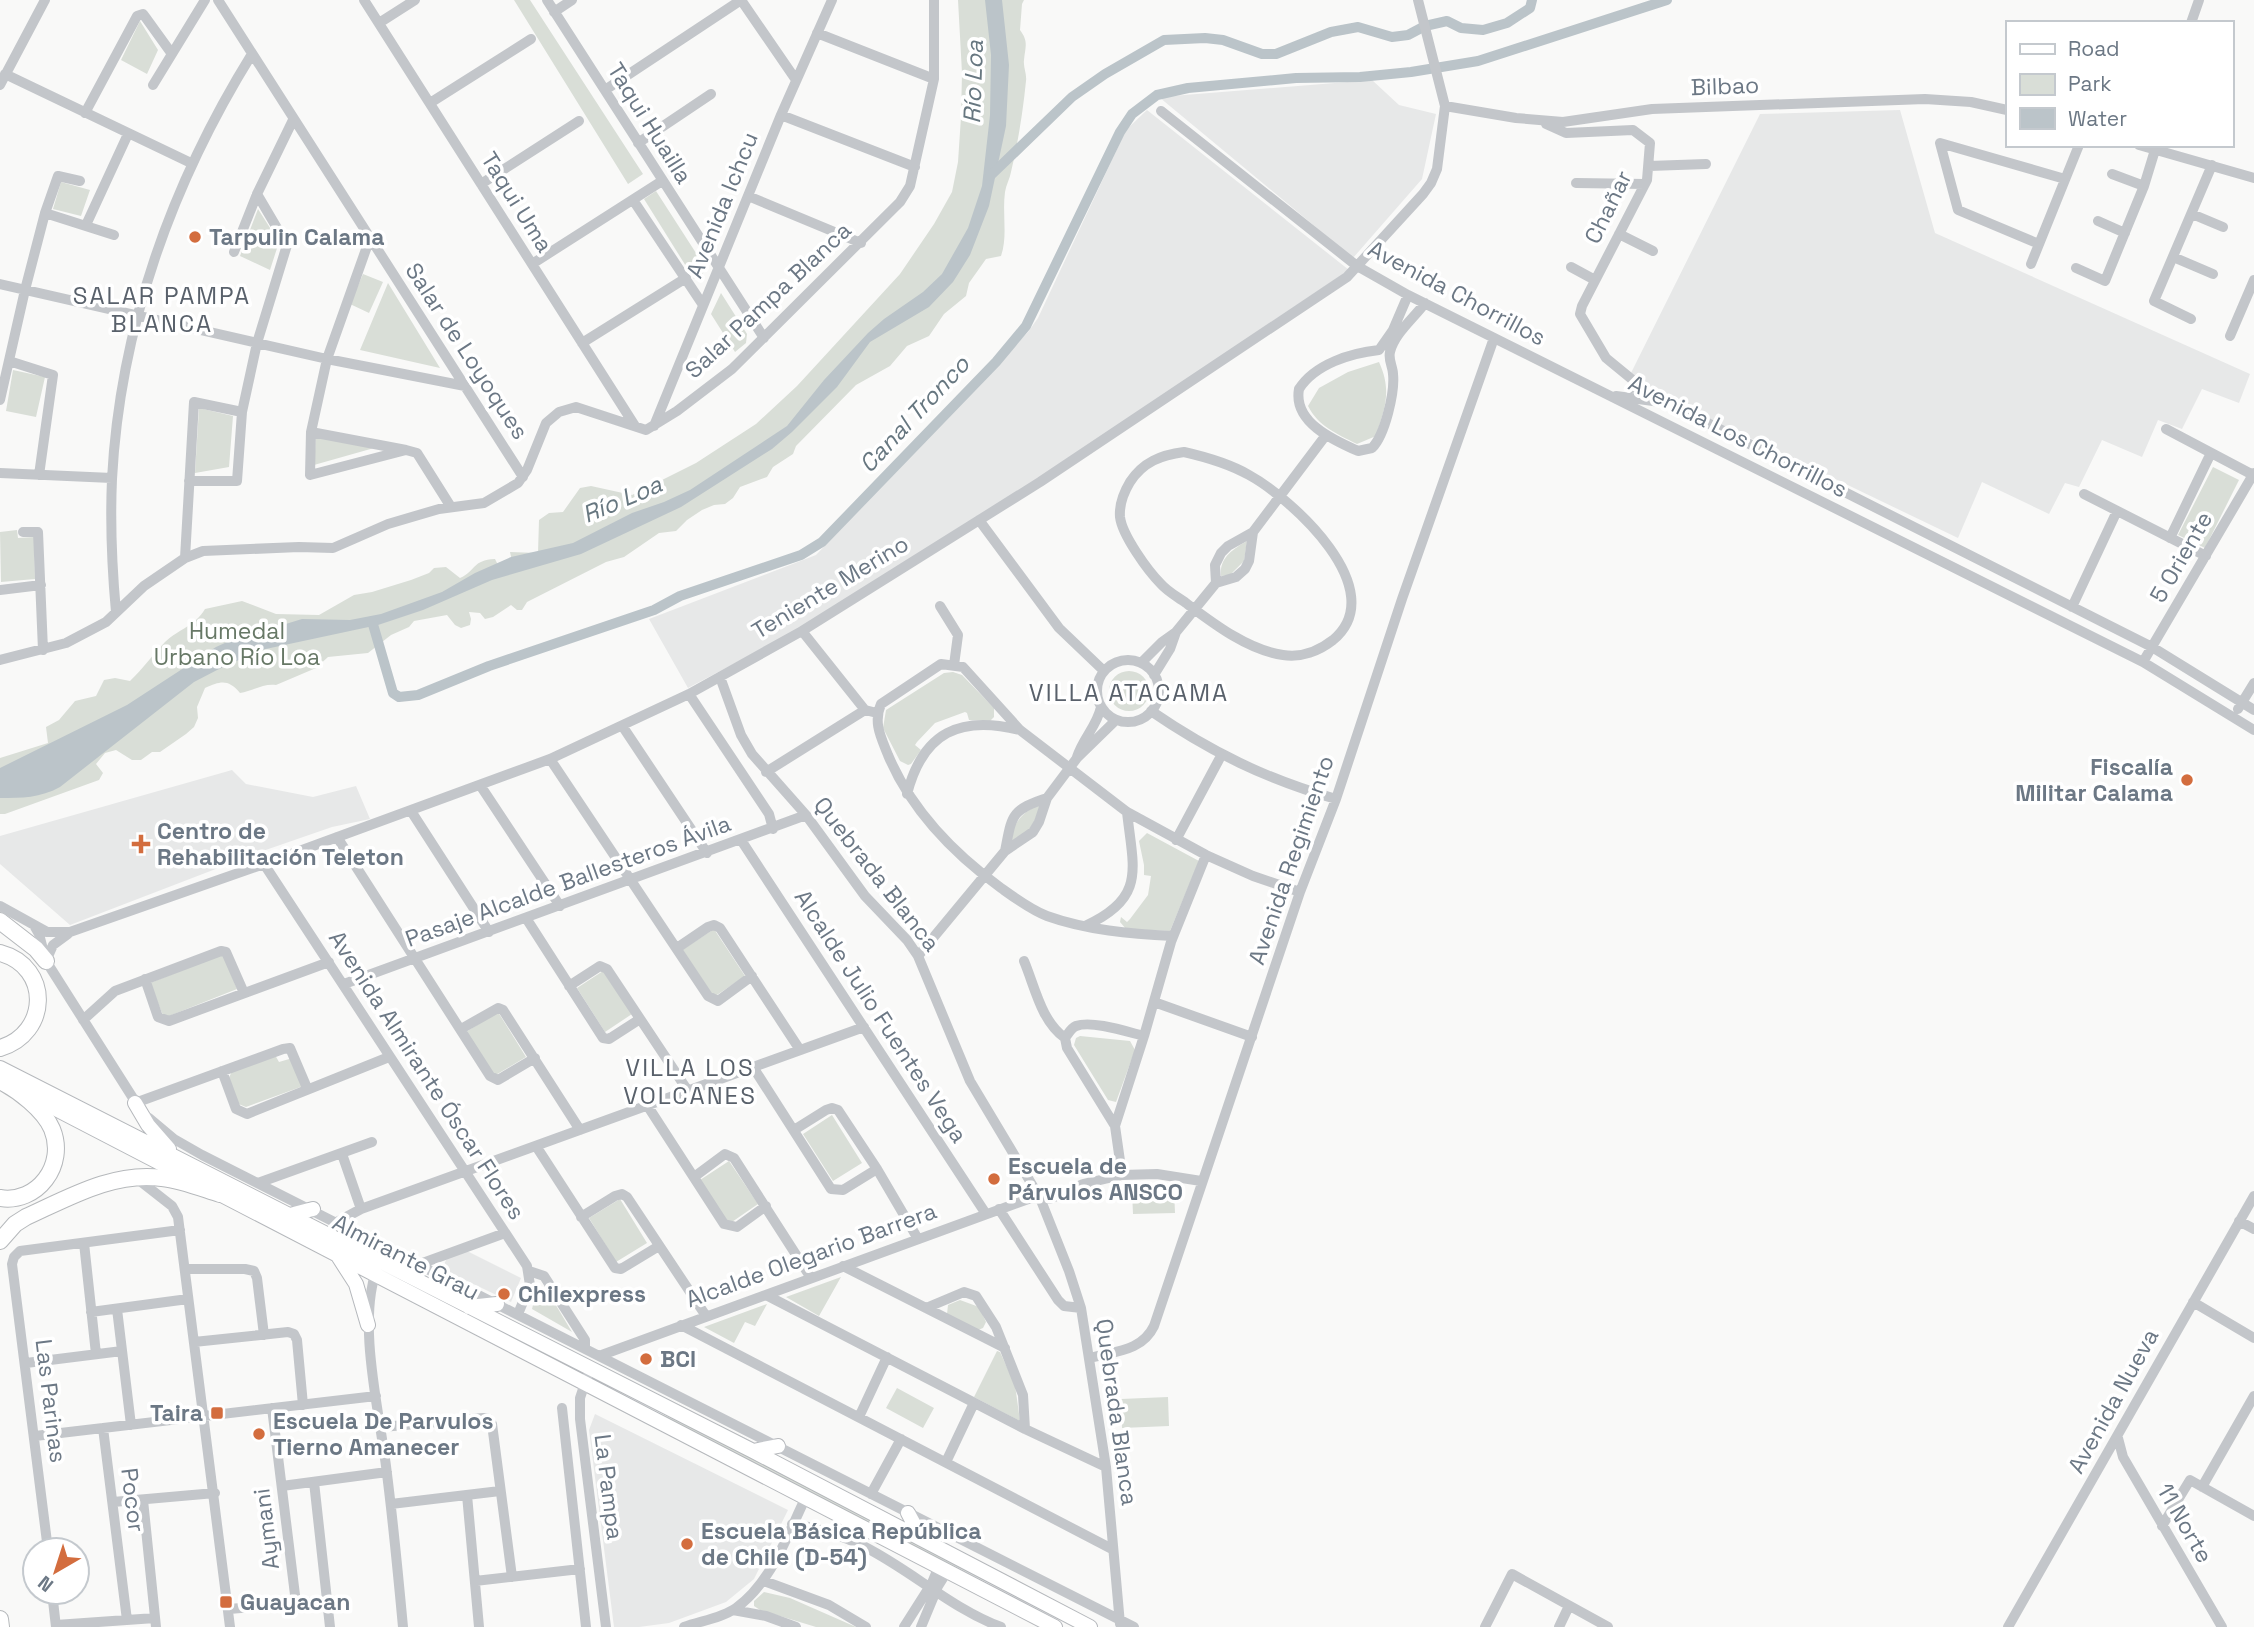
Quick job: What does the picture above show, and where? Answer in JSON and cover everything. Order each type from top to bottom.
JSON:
[{"type":"highway","points":[[0,920],[36,949],[46,961]]},
{"type":"highway","points":[[0,953],[16,959],[28,970],[36,984],[38,1000],[35,1016],[28,1029],[12,1044],[0,1048]]},
{"type":"highway","points":[[0,1198],[20,1198],[33,1193],[48,1176],[56,1149],[54,1135],[47,1121],[5,1083]]},
{"type":"highway","points":[[0,1241],[15,1224],[26,1217],[106,1183],[135,1177],[172,1180],[220,1194]]},
{"type":"highway","points":[[0,1619],[1,1627]]},
{"type":"main road","name":"Almirante Grau","points":[[0,1068],[290,1215],[378,1268],[584,1383],[1055,1627]]},
{"type":"main road","name":"Almirante Grau","points":[[5,1083],[338,1255],[378,1268],[595,1362],[752,1451],[1090,1627]]},
{"type":"main road","points":[[135,1103],[155,1135],[183,1161]]},
{"type":"main road","points":[[290,1215],[313,1209]]},
{"type":"main road","points":[[338,1255],[356,1284],[368,1325]]},
{"type":"main road","points":[[469,1307],[497,1304]]},
{"type":"main road","points":[[752,1451],[778,1446]]},
{"type":"main road","points":[[908,1513],[922,1539]]},
{"type":"street","points":[[0,85],[45,0]]},
{"type":"street","points":[[153,85],[205,0]]},
{"type":"street","name":"Salar de Loyoques","points":[[218,0],[523,477]]},
{"type":"street","name":"Taqui Uma","points":[[365,0],[635,426]]},
{"type":"street","points":[[379,23],[415,0]]},
{"type":"street","name":"Taqui Huailla","points":[[547,0],[764,338]]},
{"type":"street","points":[[554,12],[572,0]]},
{"type":"street","points":[[605,90],[741,0],[796,80]]},
{"type":"street","name":"Avenida Ichcu","points":[[654,426],[781,115],[832,0]]},
{"type":"street","name":"Salar Pampa Blanca","points":[[654,426],[732,369],[861,243],[900,202],[911,186],[934,79],[934,0]]},
{"type":"street","name":"Teniente Merino","points":[[0,906],[52,933],[70,932],[550,759],[623,727],[720,677],[802,631],[978,520],[1347,277],[1431,183],[1438,162],[1445,106],[1418,0]]},
{"type":"street","points":[[2192,21],[2199,0]]},
{"type":"street","points":[[85,113],[137,16],[142,14],[146,18],[172,54]]},
{"type":"street","points":[[817,33],[934,79]]},
{"type":"street","points":[[430,103],[531,39]]},
{"type":"street","points":[[116,612],[112,550],[112,478],[120,407],[137,316],[165,228],[191,163],[252,54]]},
{"type":"street","points":[[5,74],[191,163]]},
{"type":"street","points":[[638,143],[711,94]]},
{"type":"street","name":"Bilbao","points":[[1445,106],[1540,121],[1581,121],[1652,109],[1926,99],[1971,102],[2006,110]]},
{"type":"street","name":"Avenida Chorrillos","points":[[1161,111],[1357,266],[1408,295],[1610,396]]},
{"type":"street","points":[[781,115],[915,167]]},
{"type":"street","points":[[234,252],[257,194],[293,120]]},
{"type":"street","points":[[481,184],[579,121]]},
{"type":"street","name":"Chañar","points":[[1540,121],[1566,133],[1633,130],[1650,143],[1645,184],[1580,310],[1581,318],[1606,358],[1663,402]]},
{"type":"street","points":[[86,225],[128,134]]},
{"type":"street","points":[[2039,244],[1958,210],[1940,143],[2065,179]]},
{"type":"street","points":[[2031,264],[2078,147]]},
{"type":"street","points":[[2076,268],[2105,281],[2144,186],[2155,147],[2254,178]]},
{"type":"street","points":[[1649,166],[1706,164]]},
{"type":"street","points":[[2191,318],[2154,301],[2212,166]]},
{"type":"street","points":[[2112,174],[2144,186]]},
{"type":"street","points":[[0,400],[25,290],[58,176],[80,181]]},
{"type":"street","points":[[532,264],[662,181]]},
{"type":"street","points":[[1576,183],[1645,184]]},
{"type":"street","points":[[190,481],[237,481],[242,412],[257,343],[287,245],[257,194]]},
{"type":"street","points":[[748,196],[861,243]]},
{"type":"street","points":[[633,200],[704,305]]},
{"type":"street","points":[[45,214],[114,235]]},
{"type":"street","points":[[2192,214],[2223,228]]},
{"type":"street","points":[[2098,221],[2125,233]]},
{"type":"street","points":[[1619,234],[1653,251]]},
{"type":"street","points":[[370,237],[327,359],[311,432],[310,475],[406,450]]},
{"type":"street","points":[[2173,257],[2213,274]]},
{"type":"street","points":[[1571,267],[1595,280]]},
{"type":"street","points":[[582,343],[686,278]]},
{"type":"street","points":[[2230,335],[2254,281]]},
{"type":"street","points":[[0,284],[327,359],[465,386]]},
{"type":"street","points":[[1379,350],[1393,330],[1408,295]]},
{"type":"street","points":[[1389,357],[1379,350],[1356,354],[1315,373],[1301,386],[1299,406],[1326,435],[1358,451],[1366,450],[1376,443],[1391,397],[1393,374],[1389,357],[1395,340],[1425,303]]},
{"type":"street","name":"Avenida Regimiento","points":[[1090,1357],[1141,1344],[1149,1336],[1300,892],[1336,799],[1402,599],[1494,338]]},
{"type":"street","points":[[9,361],[53,375],[39,475]]},
{"type":"street","points":[[1630,397],[1634,381]]},
{"type":"street","name":"Avenida Los Chorrillos","points":[[1610,396],[1663,402],[2152,647],[2254,710]]},
{"type":"street","name":"Avenida Los Chorrillos","points":[[1610,396],[2143,662],[2254,730]]},
{"type":"street","points":[[185,558],[194,402],[242,412]]},
{"type":"street","points":[[1663,402],[1665,424]]},
{"type":"street","points":[[0,660],[66,643],[106,622],[144,586],[185,558],[203,551],[333,548],[388,524],[451,507],[484,503],[512,488],[523,477],[546,423],[564,409],[576,407],[646,430],[654,426]]},
{"type":"street","points":[[2166,429],[2254,474]]},
{"type":"street","points":[[311,432],[417,453],[451,507]]},
{"type":"street","points":[[1216,583],[1215,565],[1221,553],[1253,532],[1326,435]]},
{"type":"street","points":[[1184,452],[1225,464],[1249,475],[1281,496],[1315,529],[1343,570],[1349,592],[1350,607],[1341,631],[1331,642],[1299,655],[1284,656],[1236,637],[1161,585],[1123,530],[1120,516],[1122,497],[1138,470],[1154,459],[1184,452]]},
{"type":"street","points":[[2170,538],[2211,453]]},
{"type":"street","points":[[0,472],[112,478]]},
{"type":"street","name":"5 Oriente","points":[[2143,662],[2254,474]]},
{"type":"street","points":[[2084,494],[2206,556]]},
{"type":"street","points":[[2072,607],[2117,511]]},
{"type":"street","points":[[978,520],[1059,628],[1104,671]]},
{"type":"street","points":[[23,532],[38,532],[43,650]]},
{"type":"street","points":[[1141,663],[1161,642],[1176,632],[1216,583],[1236,577],[1245,569],[1249,561],[1253,532]]},
{"type":"street","points":[[0,590],[41,585]]},
{"type":"street","points":[[940,606],[958,635],[954,664]]},
{"type":"street","points":[[802,631],[865,710],[877,713]]},
{"type":"street","points":[[1154,675],[1170,649],[1176,632]]},
{"type":"street","points":[[1077,758],[1081,743],[1095,725],[1101,707],[1097,688],[1104,671],[1122,661],[1141,663],[1154,675],[1159,693],[1152,711],[1135,721],[1116,720],[1101,707]]},
{"type":"street","points":[[1173,936],[1083,926],[1044,915],[985,877],[958,854],[928,822],[907,794],[877,729],[877,713],[881,704],[941,664],[963,667],[1020,730],[1127,812],[1206,855],[1253,876],[1300,892]]},
{"type":"street","name":"Quebrada Blanca","points":[[720,677],[741,735],[766,772],[806,815],[865,896],[907,940],[918,956],[970,1081],[1040,1198],[1081,1308],[1106,1467],[1119,1623]]},
{"type":"street","points":[[2233,717],[2254,683]]},
{"type":"street","points":[[689,694],[769,814],[773,829]]},
{"type":"street","points":[[766,772],[865,710]]},
{"type":"street","points":[[1152,711],[1181,732],[1222,754],[1288,785],[1336,799]]},
{"type":"street","points":[[918,956],[1005,851],[1033,832],[1046,799],[1077,758],[1116,720]]},
{"type":"street","points":[[907,794],[913,772],[926,753],[936,740],[951,731],[976,723],[1020,730]]},
{"type":"street","points":[[623,727],[707,853]]},
{"type":"street","points":[[1177,840],[1222,754]]},
{"type":"street","points":[[550,759],[712,1000],[718,1001],[752,976]]},
{"type":"street","points":[[480,785],[560,906]]},
{"type":"street","points":[[1005,851],[1010,823],[1017,811],[1026,805],[1046,799]]},
{"type":"street","points":[[411,811],[489,932]]},
{"type":"street","points":[[1083,926],[1114,911],[1130,886],[1133,855],[1127,812]]},
{"type":"street","name":"Pasaje Alcalde Ballesteros Ávila","points":[[344,984],[806,815]]},
{"type":"street","points":[[337,837],[494,1079],[498,1080],[534,1058]]},
{"type":"street","name":"Alcalde Julio Fuentes Vega","points":[[741,841],[986,1214]]},
{"type":"street","points":[[1115,1126],[1173,936],[1206,855]]},
{"type":"street","name":"Avenida Almirante Óscar Flores","points":[[264,864],[529,1271],[544,1276],[585,1340],[585,1349]]},
{"type":"street","points":[[526,918],[603,1038],[608,1039],[640,1019]]},
{"type":"street","name":"Almirante Grau","points":[[33,925],[39,934],[46,961],[135,1103],[162,1130],[188,1147],[585,1349],[595,1362],[778,1446],[1119,1623],[1134,1627]]},
{"type":"street","points":[[677,948],[714,925],[720,928],[800,1050]]},
{"type":"street","points":[[46,961],[53,945],[70,932]]},
{"type":"street","points":[[83,1020],[115,991],[220,951],[226,952],[230,957],[244,993]]},
{"type":"street","points":[[1024,961],[1046,1018],[1056,1032],[1065,1038]]},
{"type":"street","points":[[145,979],[158,1017],[169,1021],[329,962]]},
{"type":"street","points":[[569,986],[604,966],[688,1091]]},
{"type":"street","points":[[1154,1002],[1252,1037]]},
{"type":"street","points":[[461,1029],[492,1010],[503,1010],[580,1130]]},
{"type":"street","points":[[1122,1175],[1115,1126],[1067,1048],[1065,1038],[1069,1031],[1077,1026],[1093,1025],[1144,1036]]},
{"type":"street","points":[[337,1222],[361,1209],[864,1027]]},
{"type":"street","points":[[135,1103],[283,1048],[290,1048],[307,1088]]},
{"type":"street","points":[[222,1071],[236,1109],[247,1114],[307,1088],[389,1058]]},
{"type":"street","points":[[753,1067],[831,1189],[843,1190],[877,1169]]},
{"type":"street","points":[[647,1105],[724,1224],[737,1227],[766,1206]]},
{"type":"street","points":[[794,1130],[826,1110],[838,1110],[918,1239]]},
{"type":"street","points":[[258,1183],[372,1142]]},
{"type":"street","points":[[536,1146],[615,1268],[621,1269],[659,1246]]},
{"type":"street","points":[[694,1177],[725,1153],[734,1158],[811,1278]]},
{"type":"street","points":[[342,1154],[361,1209]]},
{"type":"street","name":"Alcalde Olegario Barrera","points":[[595,1362],[681,1325],[1031,1198],[1050,1199],[1083,1184],[1122,1175],[1157,1174],[1201,1181]]},
{"type":"street","points":[[135,1177],[172,1206],[178,1217],[230,1627]]},
{"type":"street","points":[[581,1217],[615,1196],[627,1196],[706,1316]]},
{"type":"street","name":"Avenida Nueva","points":[[2008,1627],[2254,1196]]},
{"type":"street","points":[[999,1209],[1058,1300],[1064,1306],[1081,1308]]},
{"type":"street","points":[[2239,1221],[2254,1229]]},
{"type":"street","points":[[96,1354],[84,1243],[180,1230]]},
{"type":"street","points":[[420,1264],[505,1233]]},
{"type":"street","name":"Las Parinas","points":[[46,1536],[12,1264],[20,1251],[84,1243]]},
{"type":"street","points":[[843,1266],[1005,1348]]},
{"type":"street","points":[[378,1268],[369,1294],[368,1325],[391,1504],[403,1627]]},
{"type":"street","points":[[185,1269],[254,1271],[264,1335]]},
{"type":"street","points":[[517,1314],[529,1291],[529,1271]]},
{"type":"street","points":[[926,1308],[964,1292],[976,1296],[996,1327],[1023,1395],[1025,1429]]},
{"type":"street","points":[[765,1295],[1025,1429],[1106,1467]]},
{"type":"street","points":[[92,1312],[188,1299]]},
{"type":"street","points":[[2193,1302],[2254,1338]]},
{"type":"street","points":[[117,1309],[131,1425]]},
{"type":"street","points":[[681,1325],[1112,1549]]},
{"type":"street","points":[[194,1342],[288,1332],[294,1334],[297,1340],[303,1405]]},
{"type":"street","points":[[26,1363],[122,1351]]},
{"type":"street","points":[[859,1417],[887,1357]]},
{"type":"street","name":"La Pampa","points":[[595,1362],[584,1383],[579,1403],[606,1627]]},
{"type":"street","points":[[2202,1487],[2254,1395]]},
{"type":"street","points":[[35,1436],[376,1396]]},
{"type":"street","points":[[946,1462],[974,1402]]},
{"type":"street","name":"Aymani","points":[[272,1408],[296,1603]]},
{"type":"street","name":"La Pampa","points":[[562,1408],[586,1627]]},
{"type":"street","points":[[382,1427],[489,1419],[492,1424],[512,1577]]},
{"type":"street","name":"Pocor","points":[[103,1428],[127,1620]]},
{"type":"street","name":"11 Norte","points":[[2118,1437],[2123,1457],[2222,1627]]},
{"type":"street","points":[[871,1494],[901,1439]]},
{"type":"street","points":[[282,1486],[387,1472]]},
{"type":"street","points":[[2162,1525],[2190,1480],[2254,1516]]},
{"type":"street","points":[[314,1482],[330,1627]]},
{"type":"street","points":[[391,1504],[500,1492]]},
{"type":"street","points":[[113,1502],[215,1493]]},
{"type":"street","points":[[467,1495],[479,1627]]},
{"type":"street","points":[[684,1627],[733,1610],[764,1581],[805,1499]]},
{"type":"street","name":"Pocor","points":[[143,1500],[155,1622]]},
{"type":"street","points":[[792,1524],[832,1533],[864,1546],[956,1606],[1001,1627]]},
{"type":"street","points":[[904,1627],[932,1591],[944,1568]]},
{"type":"street","points":[[475,1581],[580,1569]]},
{"type":"street","points":[[1485,1627],[1512,1574],[1608,1627]]},
{"type":"street","points":[[764,1581],[829,1605],[866,1627]]},
{"type":"street","points":[[922,1627],[932,1591]]},
{"type":"street","points":[[229,1609],[327,1601]]},
{"type":"street","points":[[54,1606],[56,1626],[127,1620],[155,1622]]},
{"type":"street","points":[[1559,1627],[1569,1606]]},
{"type":"street","points":[[733,1610],[766,1616],[796,1627]]},
{"type":"shaded area","points":[[1372,80],[1399,105],[1436,114],[1422,179],[1353,258],[1159,97]]},
{"type":"shaded area","points":[[1147,110],[1349,270],[1038,479],[801,628],[688,688],[649,619],[816,555],[1028,332],[1038,318],[1126,130]]},
{"type":"shaded area","points":[[1900,110],[1935,233],[2250,374],[2239,403],[2202,389],[2182,429],[2158,420],[2142,457],[2102,440],[2079,487],[2065,483],[2049,514],[1982,482],[1958,538],[1654,392],[1631,373],[1760,114]]},
{"type":"shaded area","name":"Centro de Rehabilitación Teleton","points":[[232,770],[246,784],[313,797],[356,786],[370,819],[332,827],[257,853],[70,925],[0,864],[0,836]]},
{"type":"shaded area","points":[[467,1251],[521,1278],[511,1302],[442,1269],[447,1258]]},
{"type":"shaded area","name":"Escuela Básica República de Chile (D-54)","points":[[595,1414],[788,1510],[754,1579],[726,1602],[669,1623],[614,1627],[589,1430]]},
{"type":"green space","points":[[514,0],[530,0],[643,174],[628,184]]},
{"type":"green space","name":"Humedal Urbano Río Loa","points":[[958,0],[1024,0],[1020,30],[1026,48],[1026,81],[1018,138],[1005,192],[1001,256],[986,259],[969,283],[966,296],[944,314],[929,336],[907,346],[890,366],[856,385],[796,446],[793,454],[773,467],[767,477],[740,487],[725,504],[702,510],[676,531],[659,533],[624,557],[606,562],[527,602],[522,610],[511,605],[485,619],[480,613],[469,612],[470,625],[461,628],[447,615],[414,621],[368,653],[328,657],[316,668],[276,685],[240,693],[228,683],[205,688],[197,707],[198,718],[194,727],[160,752],[152,752],[141,760],[132,760],[116,750],[105,753],[96,764],[103,773],[99,780],[0,814],[0,758],[48,743],[46,727],[59,720],[75,701],[96,696],[104,680],[115,678],[130,681],[165,642],[196,620],[205,609],[242,601],[276,614],[319,615],[354,595],[411,580],[429,573],[434,568],[446,567],[460,578],[482,561],[495,559],[498,565],[512,561],[510,552],[538,553],[539,520],[549,513],[563,512],[580,488],[591,486],[632,495],[696,463],[756,424],[797,386],[900,274],[952,192],[958,162],[961,117],[962,73]]},
{"type":"green space","points":[[140,21],[158,50],[147,74],[121,60]]},
{"type":"green space","points":[[61,182],[90,190],[81,216],[53,209]]},
{"type":"green space","points":[[656,191],[705,267],[701,279],[694,279],[644,199]]},
{"type":"green space","points":[[258,209],[279,242],[270,270],[240,256]]},
{"type":"green space","points":[[363,274],[383,282],[369,313],[350,304]]},
{"type":"green space","points":[[388,283],[440,368],[360,350]]},
{"type":"green space","points":[[721,293],[747,334],[746,343],[735,352],[711,314]]},
{"type":"green space","points":[[1379,362],[1386,391],[1382,416],[1376,436],[1357,444],[1323,424],[1308,406],[1319,388],[1348,372]]},
{"type":"green space","points":[[13,370],[45,377],[36,417],[6,411]]},
{"type":"green space","points":[[199,408],[233,416],[229,467],[195,473]]},
{"type":"green space","points":[[316,437],[374,448],[314,465]]},
{"type":"green space","points":[[2213,467],[2239,480],[2205,548],[2178,535]]},
{"type":"green space","points":[[17,530],[18,538],[34,537],[35,579],[1,582],[0,532]]},
{"type":"green space","points":[[1247,541],[1244,561],[1230,575],[1221,576],[1225,559]]},
{"type":"green space","points":[[1129,671],[1137,672],[1143,677],[1148,683],[1148,699],[1143,705],[1137,710],[1129,711],[1121,710],[1115,705],[1110,699],[1109,691],[1110,683],[1115,677],[1121,672]]},
{"type":"green space","points":[[944,673],[962,675],[994,708],[994,717],[990,721],[969,720],[965,712],[935,723],[915,745],[921,750],[911,764],[900,761],[883,728],[886,710]]},
{"type":"green space","points":[[1040,804],[1030,828],[1022,837],[1010,843],[1019,819]]},
{"type":"green space","points":[[1147,833],[1199,861],[1170,931],[1126,929],[1120,922],[1121,917],[1127,922],[1148,895],[1151,876],[1144,875],[1139,841]]},
{"type":"green space","points":[[714,929],[745,976],[714,997],[682,950]]},
{"type":"green space","points":[[223,954],[237,989],[164,1018],[150,983]]},
{"type":"green space","points":[[603,971],[632,1014],[605,1032],[577,988]]},
{"type":"green space","points":[[498,1012],[526,1057],[494,1076],[466,1032]]},
{"type":"green space","points":[[1080,1036],[1130,1041],[1135,1050],[1116,1102],[1108,1100],[1074,1045],[1076,1038]]},
{"type":"green space","points":[[275,1055],[279,1062],[296,1057],[306,1085],[246,1107],[236,1103],[228,1080],[232,1071]]},
{"type":"green space","points":[[832,1115],[862,1163],[833,1181],[803,1134]]},
{"type":"green space","points":[[729,1161],[758,1204],[729,1224],[700,1180]]},
{"type":"green space","points":[[1174,1189],[1175,1213],[1133,1214],[1132,1191]]},
{"type":"green space","points":[[620,1199],[647,1243],[616,1262],[589,1218]]},
{"type":"green space","points":[[841,1277],[819,1316],[786,1297]]},
{"type":"green space","points":[[538,1284],[551,1297],[572,1332],[532,1309]]},
{"type":"green space","points":[[960,1300],[979,1307],[986,1322],[983,1328],[978,1330],[947,1314],[948,1305]]},
{"type":"green space","points":[[767,1304],[755,1326],[745,1322],[734,1343],[704,1327]]},
{"type":"green space","points":[[997,1351],[1000,1352],[1015,1385],[1020,1421],[974,1397]]},
{"type":"green space","points":[[897,1388],[934,1408],[923,1428],[886,1408]]},
{"type":"green space","points":[[1168,1397],[1169,1426],[1122,1428],[1121,1399]]},
{"type":"green space","points":[[654,1411],[698,1429],[1039,1604],[1001,1589],[918,1548]]},
{"type":"green space","points":[[764,1592],[790,1598],[856,1627],[816,1627],[760,1610],[754,1606],[754,1601]]},
{"type":"water","points":[[985,0],[1002,0],[1009,65],[1006,126],[989,206],[970,255],[953,282],[929,307],[870,342],[837,387],[772,449],[681,507],[581,554],[492,580],[423,610],[378,625],[261,650],[194,682],[53,791],[0,798],[0,768],[127,705],[216,647],[247,633],[302,619],[350,620],[381,614],[442,592],[511,557],[573,543],[632,513],[690,490],[787,426],[824,380],[868,333],[923,292],[942,274],[968,228],[982,186],[990,115],[991,55]]},
{"type":"waterway","points":[[990,176],[1072,97],[1105,74],[1164,40],[1223,40],[1262,54],[1276,54],[1331,32],[1358,27],[1392,37],[1408,35],[1425,26],[1447,21],[1461,28],[1483,30],[1507,23],[1530,8],[1532,0]]},
{"type":"waterway","name":"Canal Tronco","points":[[372,621],[393,693],[399,697],[418,695],[489,666],[654,610],[680,596],[801,555],[822,542],[996,362],[1026,326],[1120,132],[1132,114],[1157,95],[1188,88],[1296,78],[1360,77],[1411,72],[1478,61],[1667,0]]},
{"type":"place","name":"Tarpulin Calama","points":[[195,237]]},
{"type":"place","name":"Fiscalía Militar Calama","points":[[2187,780]]},
{"type":"place","name":"Centro de Rehabilitación Teleton","points":[[141,844]]},
{"type":"place","name":"Escuela de Párvulos ANSCO","points":[[994,1179]]},
{"type":"place","name":"Chilexpress","points":[[504,1294]]},
{"type":"place","name":"BCI","points":[[646,1359]]},
{"type":"place","name":"Taira","points":[[217,1413]]},
{"type":"place","name":"Escuela De Parvulos Tierno Amanecer","points":[[259,1434]]},
{"type":"place","name":"Escuela Básica República de Chile (D-54)","points":[[687,1544]]},
{"type":"place","name":"Guayacan","points":[[226,1602]]},
{"type":"district","name":"SALAR PAMPA BLANCA","points":[[162,309]]},
{"type":"district","name":"VILLA ATACAMA","points":[[1129,692]]},
{"type":"district","name":"VILLA LOS VOLCANES","points":[[690,1081]]},
{"type":"water label","name":"Río Loa","points":[[973,82]]},
{"type":"water label","name":"Río Loa","points":[[622,499]]}]
